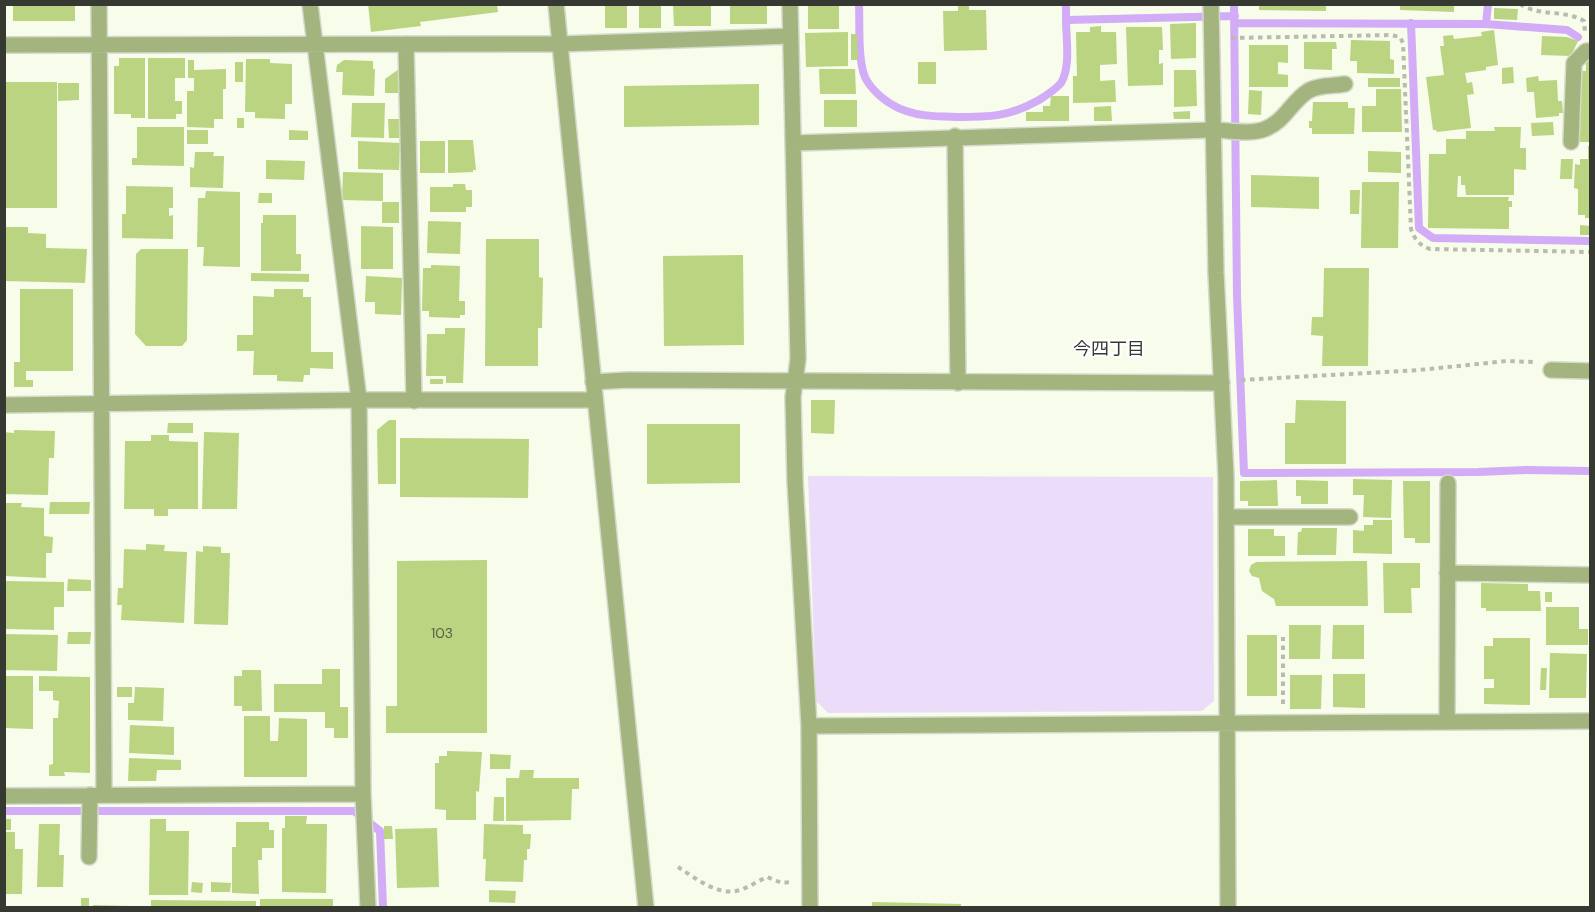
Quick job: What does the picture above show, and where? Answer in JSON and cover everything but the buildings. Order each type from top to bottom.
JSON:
[{"type":"street","points":[[89,857],[93,803],[102,404],[99,4]]},
{"type":"street","points":[[310,4],[358,400],[363,794],[368,908]]},
{"type":"street","points":[[556,4],[646,908]]},
{"type":"street","points":[[790,4],[798,359],[793,397],[795,481],[809,726],[810,908]]},
{"type":"street","points":[[1211,12],[1218,130],[1216,273],[1227,517],[1228,908]]},
{"type":"street","points":[[4,45],[560,44],[790,36]]},
{"type":"street","points":[[406,44],[414,401]]},
{"type":"street","points":[[1570,142],[1574,63],[1588,51]]},
{"type":"street","points":[[794,142],[955,136],[1263,130],[1279,122],[1307,91],[1317,87],[1345,84]]},
{"type":"street","points":[[955,136],[958,383]]},
{"type":"street","points":[[1551,370],[1590,370]]},
{"type":"street","points":[[593,382],[628,380],[1222,383]]},
{"type":"street","points":[[4,405],[358,400],[595,400]]},
{"type":"street","points":[[1447,723],[1448,483]]},
{"type":"street","points":[[1227,517],[1350,517]]},
{"type":"street","points":[[1447,573],[1590,575]]},
{"type":"street","points":[[809,726],[1590,721]]},
{"type":"street","points":[[4,796],[93,803],[363,794]]},
{"type":"path","points":[[1520,4],[1531,11],[1572,14],[1584,21],[1588,51]]},
{"type":"path","points":[[1226,38],[1391,35],[1400,38],[1403,43],[1411,229],[1414,239],[1430,249],[1590,252]]},
{"type":"path","points":[[1248,380],[1419,370],[1507,361],[1551,363],[1551,370]]},
{"type":"path","points":[[1283,637],[1283,723]]},
{"type":"path","points":[[678,867],[703,883],[721,890],[739,891],[767,877],[782,883],[794,881],[810,883]]},
{"type":"shaded area","points":[[808,476],[1213,477],[1214,701],[1202,711],[828,713],[816,701]]},
{"type":"waterway","points":[[859,4],[862,65],[867,81],[875,91],[895,106],[912,113],[956,117],[1008,113],[1028,106],[1056,88],[1061,83],[1066,69],[1066,20],[1235,16]]},
{"type":"waterway","points":[[1066,4],[1066,20]]},
{"type":"waterway","points":[[1234,4],[1237,296],[1244,473],[1590,471]]},
{"type":"waterway","points":[[1486,24],[1488,4]]},
{"type":"waterway","points":[[1236,23],[1486,24],[1567,30],[1578,37]]},
{"type":"waterway","points":[[1411,23],[1419,228],[1433,238],[1590,241]]},
{"type":"waterway","points":[[4,811],[354,811],[380,831],[383,908]]},
{"type":"district","name":"今四丁目","points":[[1109,349]]}]
